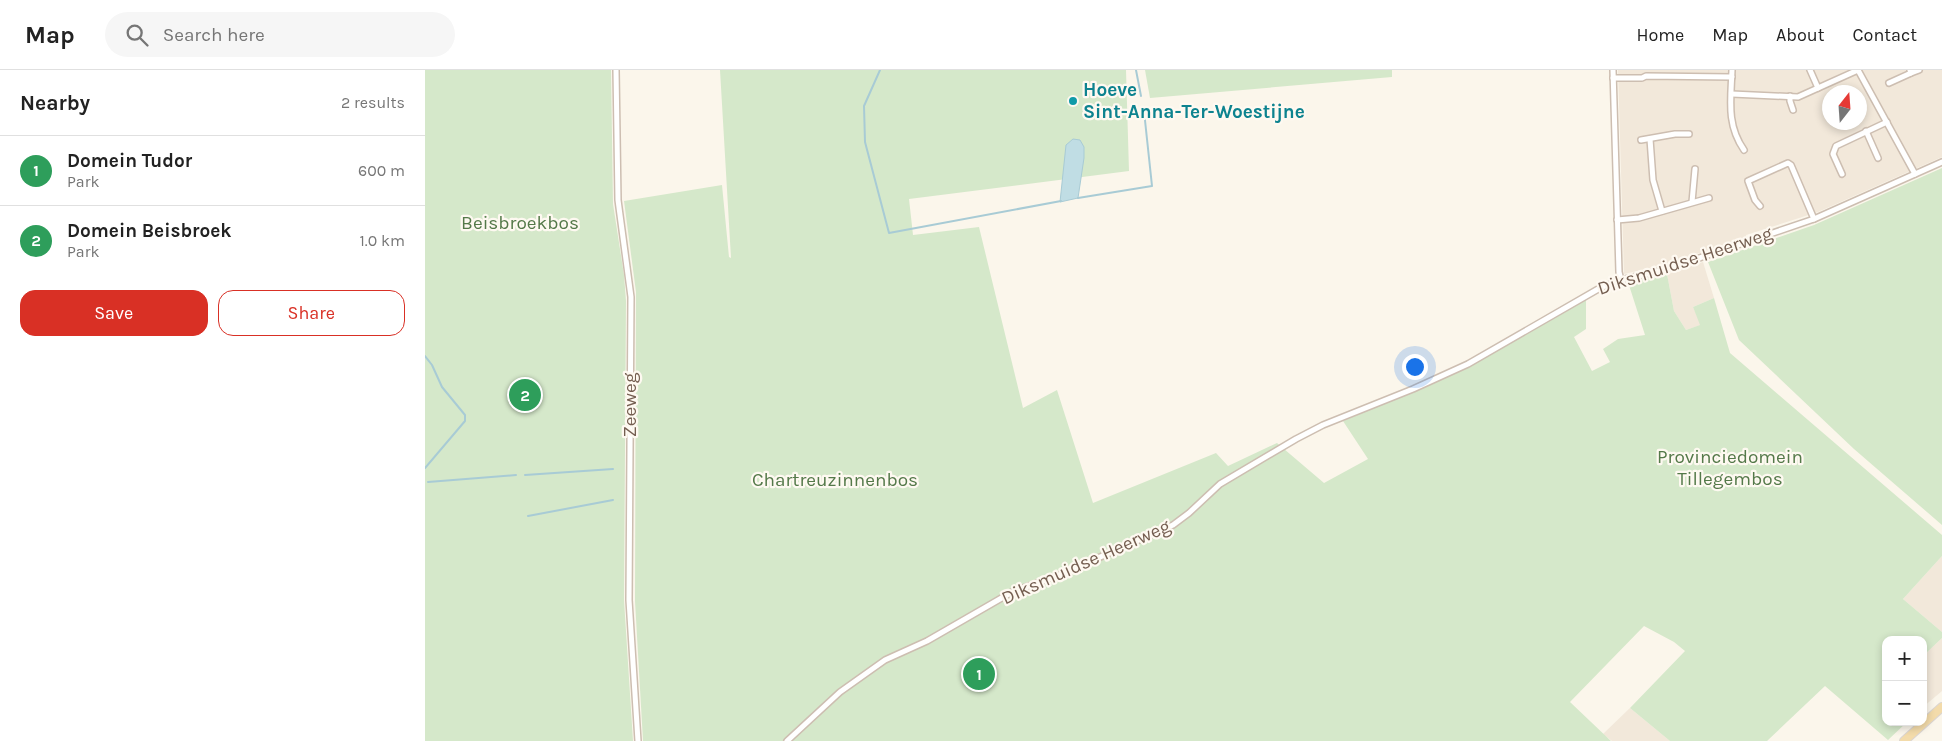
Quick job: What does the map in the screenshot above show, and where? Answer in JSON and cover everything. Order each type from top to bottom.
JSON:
[{"type":"main road","points":[[1905,741],[1942,707]]},
{"type":"street","name":"Zeeweg","points":[[616,70],[618,200],[631,297],[629,600],[638,741]]},
{"type":"street","points":[[1613,70],[1617,220],[1621,280]]},
{"type":"street","points":[[1732,70],[1732,128],[1744,150]]},
{"type":"street","points":[[1809,70],[1818,88]]},
{"type":"street","points":[[1732,94],[1798,96],[1858,70],[1915,174]]},
{"type":"street","points":[[1889,83],[1919,70]]},
{"type":"street","points":[[1613,78],[1642,78],[1646,76],[1732,77]]},
{"type":"street","points":[[1790,96],[1793,110]]},
{"type":"street","points":[[1842,174],[1833,154],[1836,146],[1887,122]]},
{"type":"street","points":[[1866,131],[1878,158]]},
{"type":"street","points":[[1641,140],[1675,134],[1689,134]]},
{"type":"street","points":[[1650,139],[1653,180],[1662,211]]},
{"type":"street","name":"Diksmuidse Heerweg","points":[[787,741],[840,692],[885,660],[927,641],[1012,592],[1057,576],[1173,525],[1220,484],[1323,425],[1413,389],[1468,364],[1588,293],[1621,280],[1667,269],[1814,219],[1942,162]]},
{"type":"street","points":[[1760,206],[1748,186],[1749,180],[1788,163],[1814,219]]},
{"type":"street","points":[[1692,202],[1695,169]]},
{"type":"street","points":[[1617,220],[1639,218],[1709,198]]},
{"type":"shaded area","points":[[1618,70],[1942,70],[1942,157],[1818,212],[1746,235],[1746,237],[1667,264],[1624,274]]},
{"type":"shaded area","points":[[1703,262],[1714,298],[1693,307],[1701,325],[1686,330],[1674,311],[1667,274]]},
{"type":"shaded area","points":[[1942,556],[1942,632],[1903,599]]},
{"type":"shaded area","points":[[1942,638],[1942,691],[1927,704],[1927,681],[1927,652]]},
{"type":"shaded area","points":[[1630,708],[1670,741],[1612,741],[1603,734]]},
{"type":"green space","name":"Beisbroekbos","points":[[425,70],[611,70],[613,204],[626,301],[624,600],[633,741],[425,741]]},
{"type":"green space","points":[[720,70],[1126,70],[1129,171],[909,199],[913,235],[979,227],[1023,408],[1057,390],[1093,503],[1216,453],[1228,466],[1277,443],[1324,483],[1368,459],[1343,421],[1454,374],[1586,299],[1586,329],[1574,337],[1592,371],[1610,362],[1603,349],[1618,339],[1645,335],[1628,282],[1667,274],[1674,311],[1686,330],[1700,325],[1693,307],[1714,298],[1730,353],[1942,535],[1942,556],[1903,599],[1942,632],[1942,638],[1927,652],[1927,636],[1882,636],[1882,726],[1903,726],[1888,740],[1825,686],[1767,741],[1670,741],[1630,708],[1685,651],[1674,642],[1644,626],[1570,702],[1611,741],[643,741],[635,601],[636,292],[624,201],[722,185],[729,257],[731,258]]},
{"type":"green space","points":[[1145,70],[1392,70],[1392,77],[1150,98]]},
{"type":"green space","points":[[1942,168],[1942,525],[1854,449],[1739,340],[1708,262],[1814,225]]},
{"type":"water","points":[[1073,139],[1080,140],[1084,147],[1078,198],[1060,202],[1066,145]]},
{"type":"waterway","points":[[880,70],[864,106],[865,142],[889,233],[1061,201]]},
{"type":"waterway","points":[[1136,70],[1141,96]]},
{"type":"waterway","points":[[1078,198],[1152,186],[1144,111]]},
{"type":"waterway","points":[[425,356],[432,365],[442,387],[465,415],[465,421],[425,468]]},
{"type":"waterway","points":[[525,475],[613,469]]},
{"type":"waterway","points":[[428,482],[516,475]]},
{"type":"waterway","points":[[528,516],[613,500]]},
{"type":"place","name":"Hoeve Sint-Anna-Ter-Woestijne","points":[[1073,101]]},
{"type":"place","name":"Domein Beisbroek","points":[[525,395]]},
{"type":"place","name":"Domein Tudor","points":[[979,674]]},
{"type":"park label","name":"Provinciedomein Tillegembos","points":[[1730,468]]},
{"type":"park label","name":"Chartreuzinnenbos","points":[[835,480]]}]
